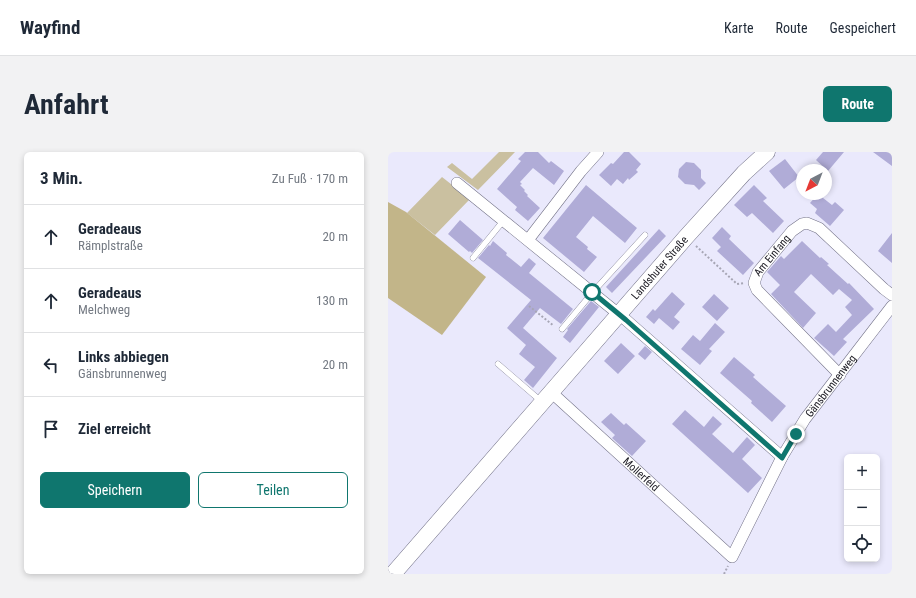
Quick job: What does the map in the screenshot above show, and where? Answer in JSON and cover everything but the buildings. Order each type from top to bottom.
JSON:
[{"type":"main road","name":"Landshuter Straße","points":[[393,574],[544,399],[729,189],[766,152]]},
{"type":"street","points":[[528,240],[598,152]]},
{"type":"street","points":[[457,183],[619,314],[782,458]]},
{"type":"street","name":"Am Einfang","points":[[840,375],[760,294],[754,282],[758,272],[792,231],[802,224],[807,223],[819,228],[884,289],[892,294]]},
{"type":"street","name":"Gänsbrunnenweg","points":[[732,557],[782,458],[805,419],[892,306]]},
{"type":"street","name":"Mollerfeld","points":[[544,399],[732,557]]},
{"type":"lane","points":[[473,258],[504,220]]},
{"type":"lane","points":[[562,329],[592,292],[646,235]]},
{"type":"lane","points":[[498,364],[544,399]]},
{"type":"path","points":[[686,238],[737,284],[754,282]]},
{"type":"path","points":[[529,306],[558,330],[562,329]]},
{"type":"shaded area","points":[[499,152],[515,152],[478,190],[447,167],[452,163],[472,179]]},
{"type":"shaded area","points":[[442,177],[470,199],[435,235],[407,213]]},
{"type":"shaded area","points":[[388,202],[406,212],[486,277],[442,335],[388,298]]},
{"type":"route","points":[[592,292],[626,320],[782,458],[796,434]]}]
